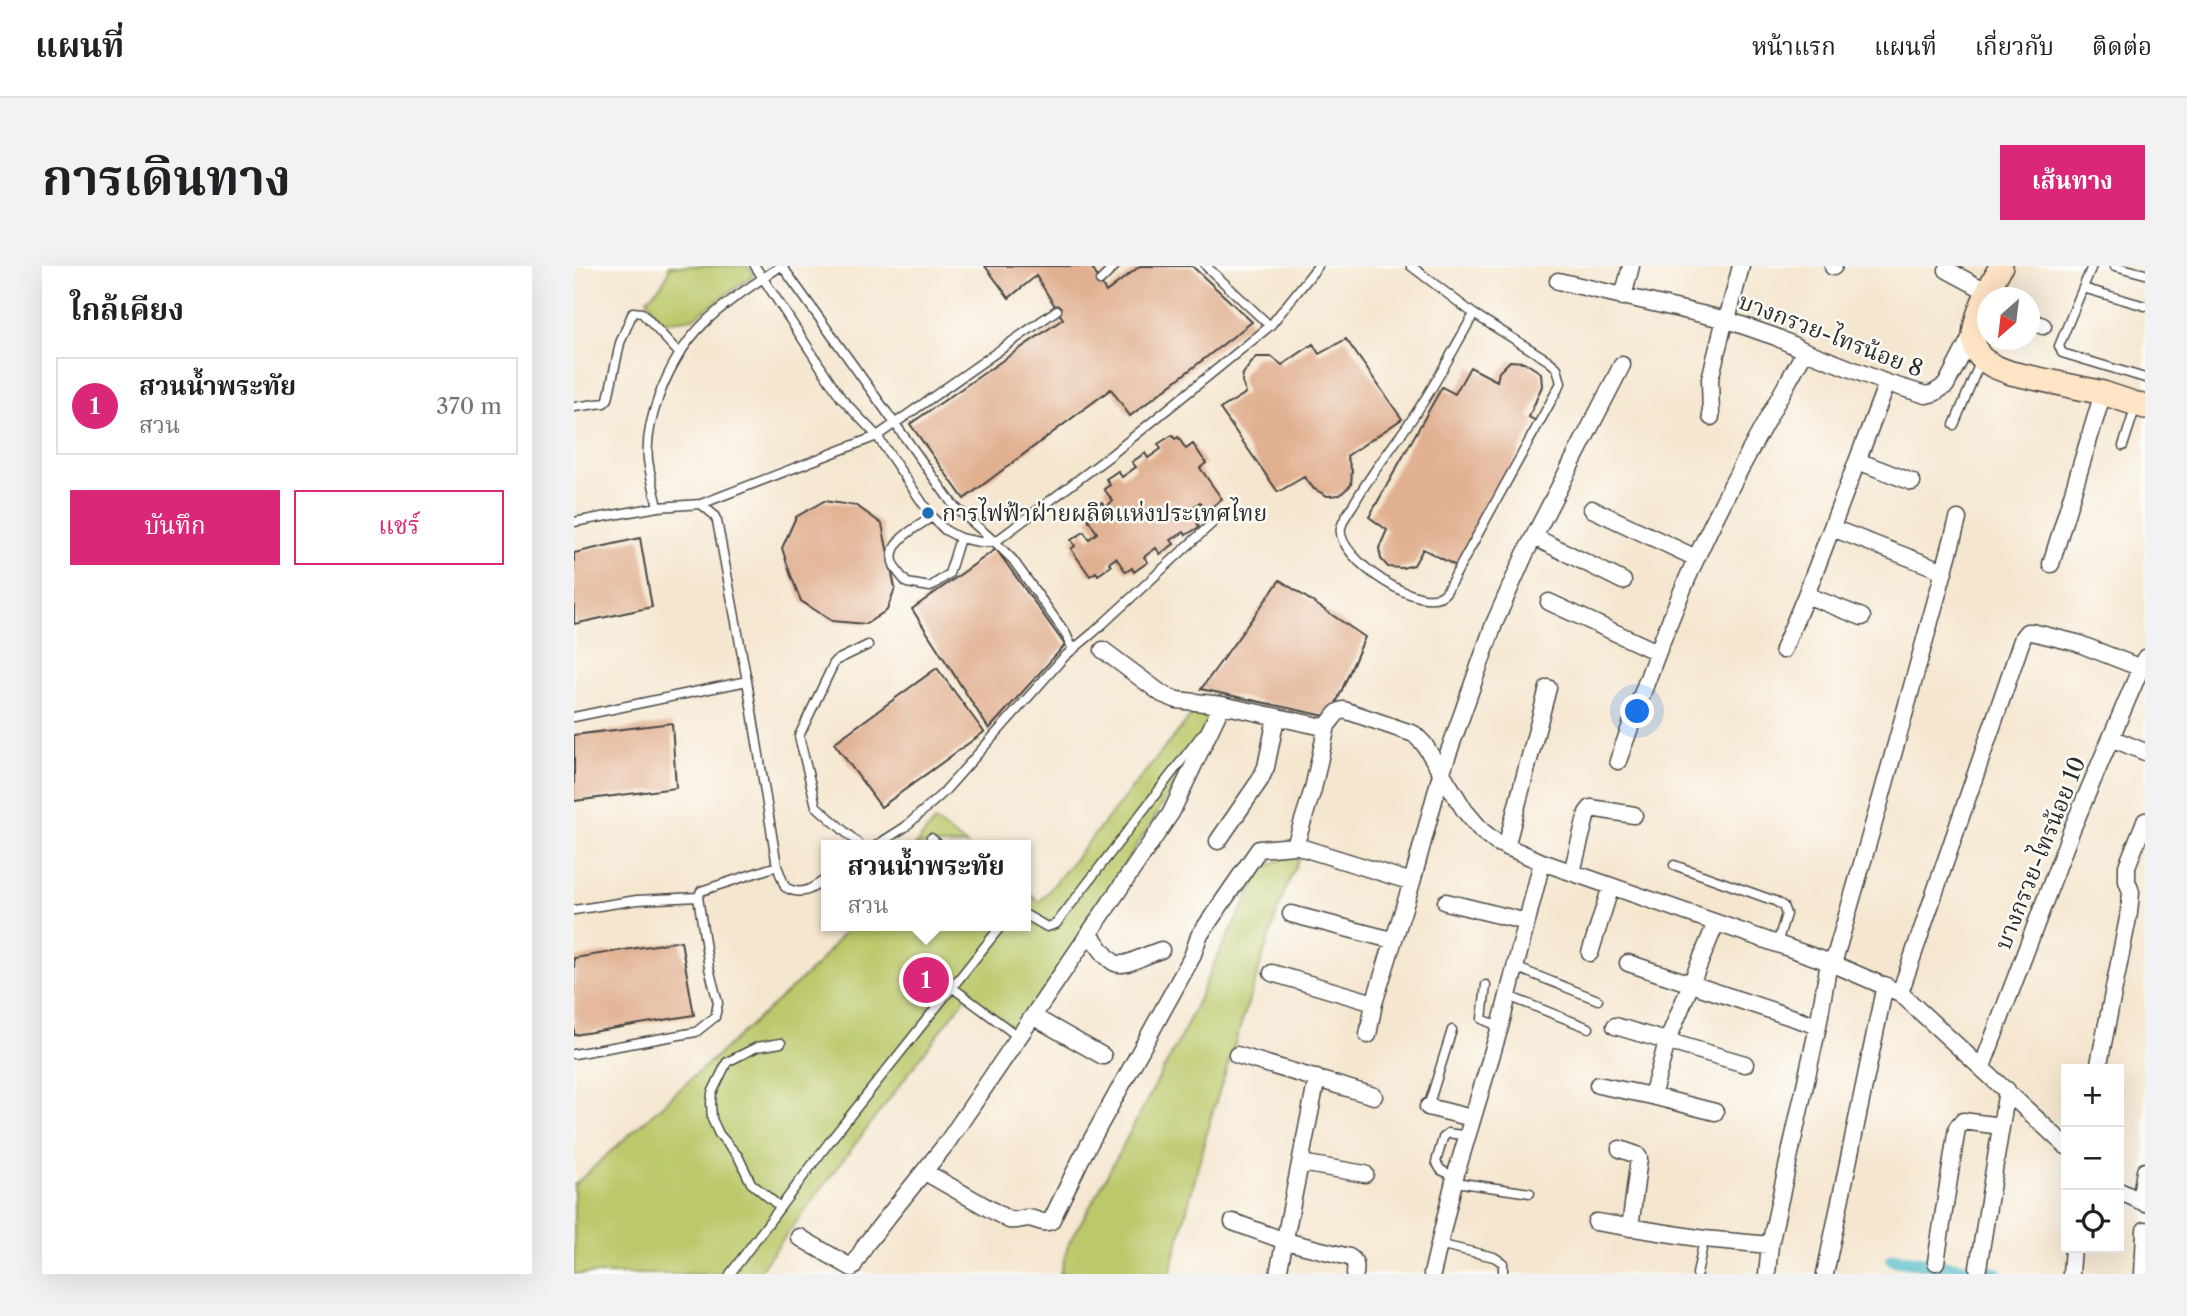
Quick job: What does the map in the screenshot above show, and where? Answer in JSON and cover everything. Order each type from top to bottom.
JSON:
[{"type":"main road","points":[[1992,287],[2001,266]]},
{"type":"main road","points":[[1977,323],[1973,333],[1975,346],[1982,359],[1997,368],[2142,404]]},
{"type":"street","points":[[1623,297],[1631,266]]},
{"type":"street","points":[[1710,417],[1710,379],[1741,266]]},
{"type":"street","points":[[1947,270],[1977,293]]},
{"type":"street","name":"บางกรวย-ไทรน้อย 8","points":[[1558,281],[1726,320],[1926,396],[1945,385],[1973,333]]},
{"type":"street","points":[[1618,761],[1657,652],[1696,558],[1729,490],[1805,351]]},
{"type":"street","points":[[1368,1035],[1374,1003],[1412,882],[1441,774],[1494,624],[1534,537],[1622,365]]},
{"type":"street","points":[[1783,650],[1887,383]]},
{"type":"street","points":[[2051,564],[2103,393]]},
{"type":"street","points":[[1858,461],[1912,482]]},
{"type":"street","points":[[1592,509],[1696,558]]},
{"type":"street","points":[[1767,1274],[1770,1245],[1831,963],[1881,798],[1958,519]]},
{"type":"street","points":[[1832,528],[1944,571]]},
{"type":"street","points":[[1534,537],[1623,581]]},
{"type":"street","points":[[1806,595],[1862,617]]},
{"type":"street","points":[[1549,602],[1657,652]]},
{"type":"street","points":[[1900,993],[2023,637],[2027,632],[2032,632],[2143,663]]},
{"type":"street","points":[[1103,650],[1162,694],[1177,701],[1313,726],[1327,726]]},
{"type":"street","name":"บางกรวย-ไทรน้อย 10","points":[[1982,1067],[2027,943],[2143,663]]},
{"type":"street","points":[[1506,847],[1548,688]]},
{"type":"street","points":[[800,1237],[851,1271],[866,1244],[925,1172],[1020,1038],[1171,814],[1220,710]]},
{"type":"street","points":[[925,1172],[1009,1220],[1029,1218],[1043,1223],[1051,1221],[1088,1146],[1192,957],[1199,936],[1259,849],[1295,846],[1313,789],[1327,726],[1336,713],[1344,710],[1414,734],[1424,744],[1465,811],[1482,831],[1506,847],[1831,963],[1900,993],[2061,1141]]},
{"type":"street","points":[[1218,841],[1260,780],[1266,767],[1276,718]]},
{"type":"street","points":[[2111,737],[2145,752]]},
{"type":"street","points":[[1572,872],[1587,813],[1591,808],[1634,816]]},
{"type":"street","points":[[2099,1064],[2129,913],[2127,866],[2145,821]]},
{"type":"street","points":[[1303,848],[1412,882]]},
{"type":"street","points":[[1432,1274],[1455,1179],[1500,1027],[1542,862]]},
{"type":"street","points":[[1590,953],[1611,886]]},
{"type":"street","points":[[1447,902],[1527,922]]},
{"type":"street","points":[[1291,914],[1392,940]]},
{"type":"street","points":[[1651,1096],[1667,1042],[1716,923]]},
{"type":"street","points":[[1090,934],[1106,958],[1117,965],[1125,965],[1161,950]]},
{"type":"street","points":[[1628,963],[1818,1026]]},
{"type":"street","points":[[1272,974],[1374,1003]]},
{"type":"street","points":[[1825,1274],[1885,985]]},
{"type":"street","points":[[1034,1017],[1103,1056]]},
{"type":"street","points":[[1615,1026],[1745,1064]]},
{"type":"street","points":[[1237,1055],[1374,1096]]},
{"type":"street","points":[[1278,1274],[1317,1078]]},
{"type":"street","points":[[1598,1085],[1715,1112]]},
{"type":"street","points":[[1978,1268],[2007,1090]]},
{"type":"street","points":[[1428,1107],[1472,1118]]},
{"type":"street","points":[[1936,1262],[1958,1128],[1963,1121],[2001,1126]]},
{"type":"street","points":[[1619,1149],[1639,1158],[1630,1228]]},
{"type":"street","points":[[1301,1163],[1365,1174]]},
{"type":"street","points":[[2124,1193],[2143,1202],[2145,1171]]},
{"type":"street","points":[[1233,1222],[1285,1241],[1349,1257],[1354,1260],[1355,1274]]},
{"type":"street","points":[[1595,1222],[1704,1239],[1770,1245]]},
{"type":"street","points":[[2143,1274],[2145,1230]]},
{"type":"street","points":[[2071,1274],[2073,1253]]},
{"type":"lane","points":[[755,266],[841,398],[877,436],[932,517],[945,530],[960,538],[980,542],[995,542],[1111,455],[1270,326],[1318,266]]},
{"type":"lane","points":[[658,507],[648,458],[652,414],[669,368],[678,352],[705,320],[782,266],[954,506],[1013,560],[1066,634],[1073,650]]},
{"type":"lane","points":[[1100,281],[1115,266]]},
{"type":"lane","points":[[1206,266],[1270,326]]},
{"type":"lane","points":[[1411,266],[1474,314],[1554,365],[1560,374],[1561,383],[1446,592],[1431,600],[1403,592],[1366,567],[1343,543],[1341,529],[1373,469],[1413,418],[1474,314]]},
{"type":"lane","points":[[2092,266],[2059,346],[2060,350],[2062,353],[2145,378]]},
{"type":"lane","points":[[2115,266],[2145,274]]},
{"type":"lane","points":[[2083,288],[2145,306]]},
{"type":"lane","points":[[574,522],[658,507],[701,504],[877,436],[1057,310]]},
{"type":"lane","points":[[574,407],[604,403],[608,399],[620,343],[633,312],[642,313],[678,352]]},
{"type":"lane","points":[[1954,425],[1982,359]]},
{"type":"lane","points":[[2123,446],[2142,404]]},
{"type":"lane","points":[[701,504],[717,521],[747,681],[777,866],[785,887],[794,892],[808,892],[821,883]]},
{"type":"lane","points":[[932,517],[897,541],[893,551],[894,565],[907,583],[930,587],[949,573],[960,538]]},
{"type":"lane","points":[[885,840],[905,827],[943,793],[1064,657],[1217,518]]},
{"type":"lane","points":[[854,840],[816,806],[799,736],[835,661],[868,645]]},
{"type":"lane","points":[[574,717],[747,681]]},
{"type":"lane","points":[[1031,918],[1046,927],[1056,924],[1220,710]]},
{"type":"lane","points":[[1675,865],[1783,906],[1786,914],[1777,944]]},
{"type":"lane","points":[[574,1054],[696,1032],[715,1017],[718,1003],[709,968],[698,897],[701,891],[777,866]]},
{"type":"lane","points":[[574,911],[637,900],[698,897]]},
{"type":"lane","points":[[730,1274],[830,1141],[996,931]]},
{"type":"lane","points":[[1515,967],[1598,1000]]},
{"type":"lane","points":[[1486,985],[1482,1019],[1500,1027]]},
{"type":"lane","points":[[953,988],[1020,1038]]},
{"type":"lane","points":[[1508,996],[1589,1028]]},
{"type":"lane","points":[[1428,1107],[1452,1030]]},
{"type":"lane","points":[[780,1208],[751,1183],[738,1156],[719,1134],[712,1119],[710,1103],[727,1062],[757,1047],[781,1043]]},
{"type":"lane","points":[[1467,1136],[1448,1133],[1444,1138],[1436,1162],[1441,1170],[1455,1179],[1530,1193]]},
{"type":"lane","points":[[1697,1274],[1704,1239]]},
{"type":"lane","points":[[1438,1244],[1500,1259],[1503,1263],[1503,1274]]},
{"type":"green space","points":[[669,266],[748,266],[754,275],[693,318],[659,323],[647,299],[664,280]]},
{"type":"green space","points":[[1197,708],[1216,721],[1018,1032],[967,996],[757,1274],[574,1274],[574,1185],[818,964],[845,931],[1031,931],[1031,896],[1040,902]]},
{"type":"green space","points":[[935,821],[960,840],[919,840]]},
{"type":"green space","points":[[1303,848],[1282,898],[1211,1117],[1170,1274],[1060,1274],[1069,1243],[1185,1029],[1212,968],[1262,869]]},
{"type":"building","points":[[985,266],[1091,266],[1106,292],[1140,266],[1192,266],[1252,322],[1130,416],[1111,389],[964,499],[910,424],[1063,319],[1036,276],[1009,298]]},
{"type":"building","points":[[1346,339],[1402,419],[1347,456],[1352,471],[1351,485],[1340,495],[1327,496],[1314,489],[1304,477],[1278,492],[1220,409],[1246,393],[1242,382],[1243,374],[1256,357],[1272,357],[1282,365],[1313,344],[1319,354]]},
{"type":"building","points":[[1510,361],[1524,362],[1541,373],[1542,386],[1529,417],[1536,421],[1456,566],[1423,549],[1414,565],[1388,567],[1381,559],[1379,548],[1387,530],[1369,517],[1442,387],[1455,394],[1470,367],[1497,381],[1499,372]]},
{"type":"building","points":[[1172,435],[1175,439],[1178,437],[1186,449],[1193,444],[1206,463],[1200,468],[1222,499],[1206,511],[1200,502],[1192,508],[1201,520],[1197,523],[1199,527],[1171,540],[1174,544],[1160,554],[1156,548],[1144,557],[1148,562],[1134,572],[1132,568],[1126,572],[1116,558],[1109,563],[1111,566],[1098,575],[1096,572],[1090,576],[1071,549],[1075,546],[1071,540],[1084,532],[1089,539],[1097,533],[1088,519],[1093,515],[1089,511],[1102,502],[1105,507],[1113,501],[1104,489],[1110,485],[1106,479],[1118,471],[1122,477],[1136,467],[1132,462],[1145,453],[1148,458],[1161,449],[1158,444]]},
{"type":"building","points":[[824,501],[857,506],[882,524],[895,588],[887,610],[866,624],[832,621],[801,601],[790,573],[782,548],[796,517]]},
{"type":"building","points":[[640,538],[652,607],[574,624],[574,553]]},
{"type":"building","points":[[996,549],[1065,645],[989,729],[912,609]]},
{"type":"building","points":[[1280,580],[1365,637],[1330,717],[1201,689]]},
{"type":"building","points":[[937,668],[984,732],[881,807],[834,743]]},
{"type":"building","points":[[672,723],[676,788],[574,801],[574,735]]},
{"type":"building","points":[[681,941],[694,1015],[574,1035],[574,958]]},
{"type":"waterway","points":[[1893,1259],[1996,1274]]},
{"type":"place","name":"การไฟฟ้าฝ่ายผลิตแห่งประเทศไทย","points":[[928,513]]},
{"type":"place","name":"สวนน้ำพระทัย","points":[[926,980]]}]
